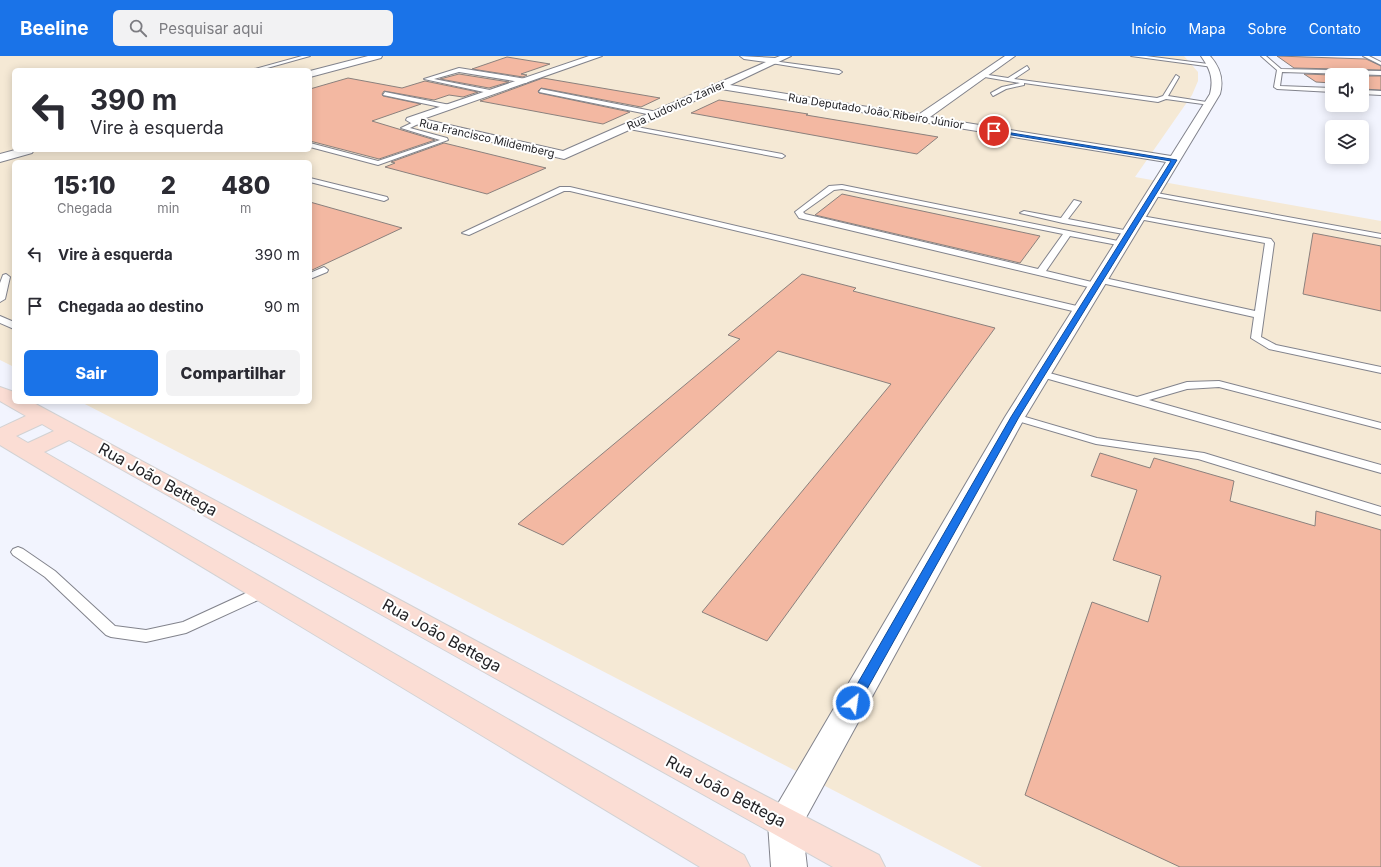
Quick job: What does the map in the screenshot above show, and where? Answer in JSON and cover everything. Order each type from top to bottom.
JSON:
[{"type":"main road","points":[[0,393],[12,399]]},
{"type":"main road","name":"Rua João Bettega","points":[[21,404],[867,867]]},
{"type":"main road","points":[[0,436],[42,416]]},
{"type":"main road","points":[[28,452],[70,431]]},
{"type":"main road","points":[[0,436],[732,867]]},
{"type":"street","points":[[312,73],[378,56]]},
{"type":"street","points":[[415,121],[450,107],[598,56]]},
{"type":"street","points":[[744,56],[775,61]]},
{"type":"street","name":"Rua Ludovico Zanier","points":[[564,155],[787,56]]},
{"type":"street","points":[[920,119],[1010,56]]},
{"type":"street","points":[[789,867],[785,823],[1015,417],[1210,103],[1218,87],[1216,71],[1209,61]]},
{"type":"street","name":"Rua Deputado João Ribeiro Júnior","points":[[720,86],[1174,160]]},
{"type":"street","name":"Rua Francisco Mildemberg","points":[[415,121],[564,155]]},
{"type":"street","points":[[0,158],[21,152]]},
{"type":"lane","points":[[262,68],[308,56]]},
{"type":"lane","points":[[1133,56],[1209,61]]},
{"type":"lane","points":[[1263,56],[1280,70],[1381,73]]},
{"type":"lane","points":[[1365,56],[1381,64]]},
{"type":"lane","points":[[775,61],[838,72]]},
{"type":"lane","points":[[1008,80],[1028,68]]},
{"type":"lane","points":[[493,92],[427,79],[459,70],[526,81]]},
{"type":"lane","points":[[1280,70],[1277,87],[1325,90]]},
{"type":"lane","points":[[982,76],[1158,100],[1165,97],[1210,103]]},
{"type":"lane","points":[[1165,97],[1176,77]]},
{"type":"lane","points":[[993,94],[1004,88],[1027,82]]},
{"type":"lane","points":[[541,91],[657,114]]},
{"type":"lane","points":[[1369,92],[1381,93]]},
{"type":"lane","points":[[384,94],[450,107]]},
{"type":"lane","points":[[979,128],[991,117]]},
{"type":"lane","points":[[312,146],[378,163],[445,140],[404,128],[415,121]]},
{"type":"lane","points":[[626,127],[782,156]]},
{"type":"lane","points":[[312,181],[384,199]]},
{"type":"lane","points":[[1130,231],[1068,233],[842,187],[832,188],[799,212],[802,216],[1040,273],[1259,315]]},
{"type":"lane","points":[[466,233],[563,189],[570,189],[1081,310]]},
{"type":"lane","points":[[1154,194],[1381,236]]},
{"type":"lane","points":[[1063,220],[1077,202]]},
{"type":"lane","points":[[1024,213],[1130,231],[1270,242],[1256,338],[1273,347],[1381,370]]},
{"type":"lane","points":[[1040,273],[1068,233]]},
{"type":"lane","points":[[312,275],[324,270]]},
{"type":"lane","points":[[0,299],[7,276]]},
{"type":"lane","points":[[0,319],[12,325]]},
{"type":"lane","points":[[1042,374],[1381,469]]},
{"type":"lane","points":[[1136,401],[1195,383],[1206,382],[1219,384],[1381,426]]},
{"type":"lane","points":[[1015,417],[1096,440],[1200,456],[1381,511]]},
{"type":"lane","points":[[18,552],[50,574],[111,631],[146,636],[186,627],[264,591]]},
{"type":"shaded area","points":[[0,56],[1184,56],[1198,72],[1198,81],[1192,95],[1135,177],[1381,221],[1381,867],[982,867],[85,404],[312,404],[312,160],[12,160],[12,366],[0,360]]},
{"type":"building","points":[[1277,56],[1366,59],[1381,66],[1381,70],[1369,70],[1369,68],[1294,68]]},
{"type":"building","points":[[507,57],[550,64],[521,74],[527,75],[523,77],[472,69]]},
{"type":"building","points":[[459,74],[509,82],[489,88],[440,79]]},
{"type":"building","points":[[1304,74],[1325,75],[1325,83],[1316,82]]},
{"type":"building","points":[[1369,76],[1381,76],[1381,90],[1369,89]]},
{"type":"building","points":[[348,78],[402,88],[425,81],[478,92],[463,97],[449,95],[434,100],[384,91],[382,94],[383,96],[421,104],[372,121],[435,140],[379,159],[312,142],[312,88]]},
{"type":"building","points":[[543,78],[660,98],[641,107],[541,88],[538,91],[539,93],[630,112],[603,124],[480,101]]},
{"type":"building","points":[[719,100],[938,137],[917,154],[691,113]]},
{"type":"building","points":[[444,143],[546,168],[487,194],[385,167],[395,163],[391,162]]},
{"type":"building","points":[[842,194],[1040,236],[1020,263],[815,215]]},
{"type":"building","points":[[312,203],[402,228],[312,270]]},
{"type":"building","points":[[1313,233],[1381,246],[1381,311],[1303,294]]},
{"type":"building","points":[[802,274],[856,288],[853,291],[995,328],[767,641],[702,612],[891,384],[778,351],[563,545],[518,524],[740,339],[728,335]]},
{"type":"building","points":[[1100,453],[1150,468],[1154,458],[1234,481],[1230,501],[1315,526],[1316,511],[1381,530],[1381,867],[1180,867],[1025,795],[1092,602],[1148,622],[1161,576],[1113,560],[1137,490],[1091,476]]},
{"type":"route","points":[[853,703],[1015,417],[1174,160],[994,131]]}]
